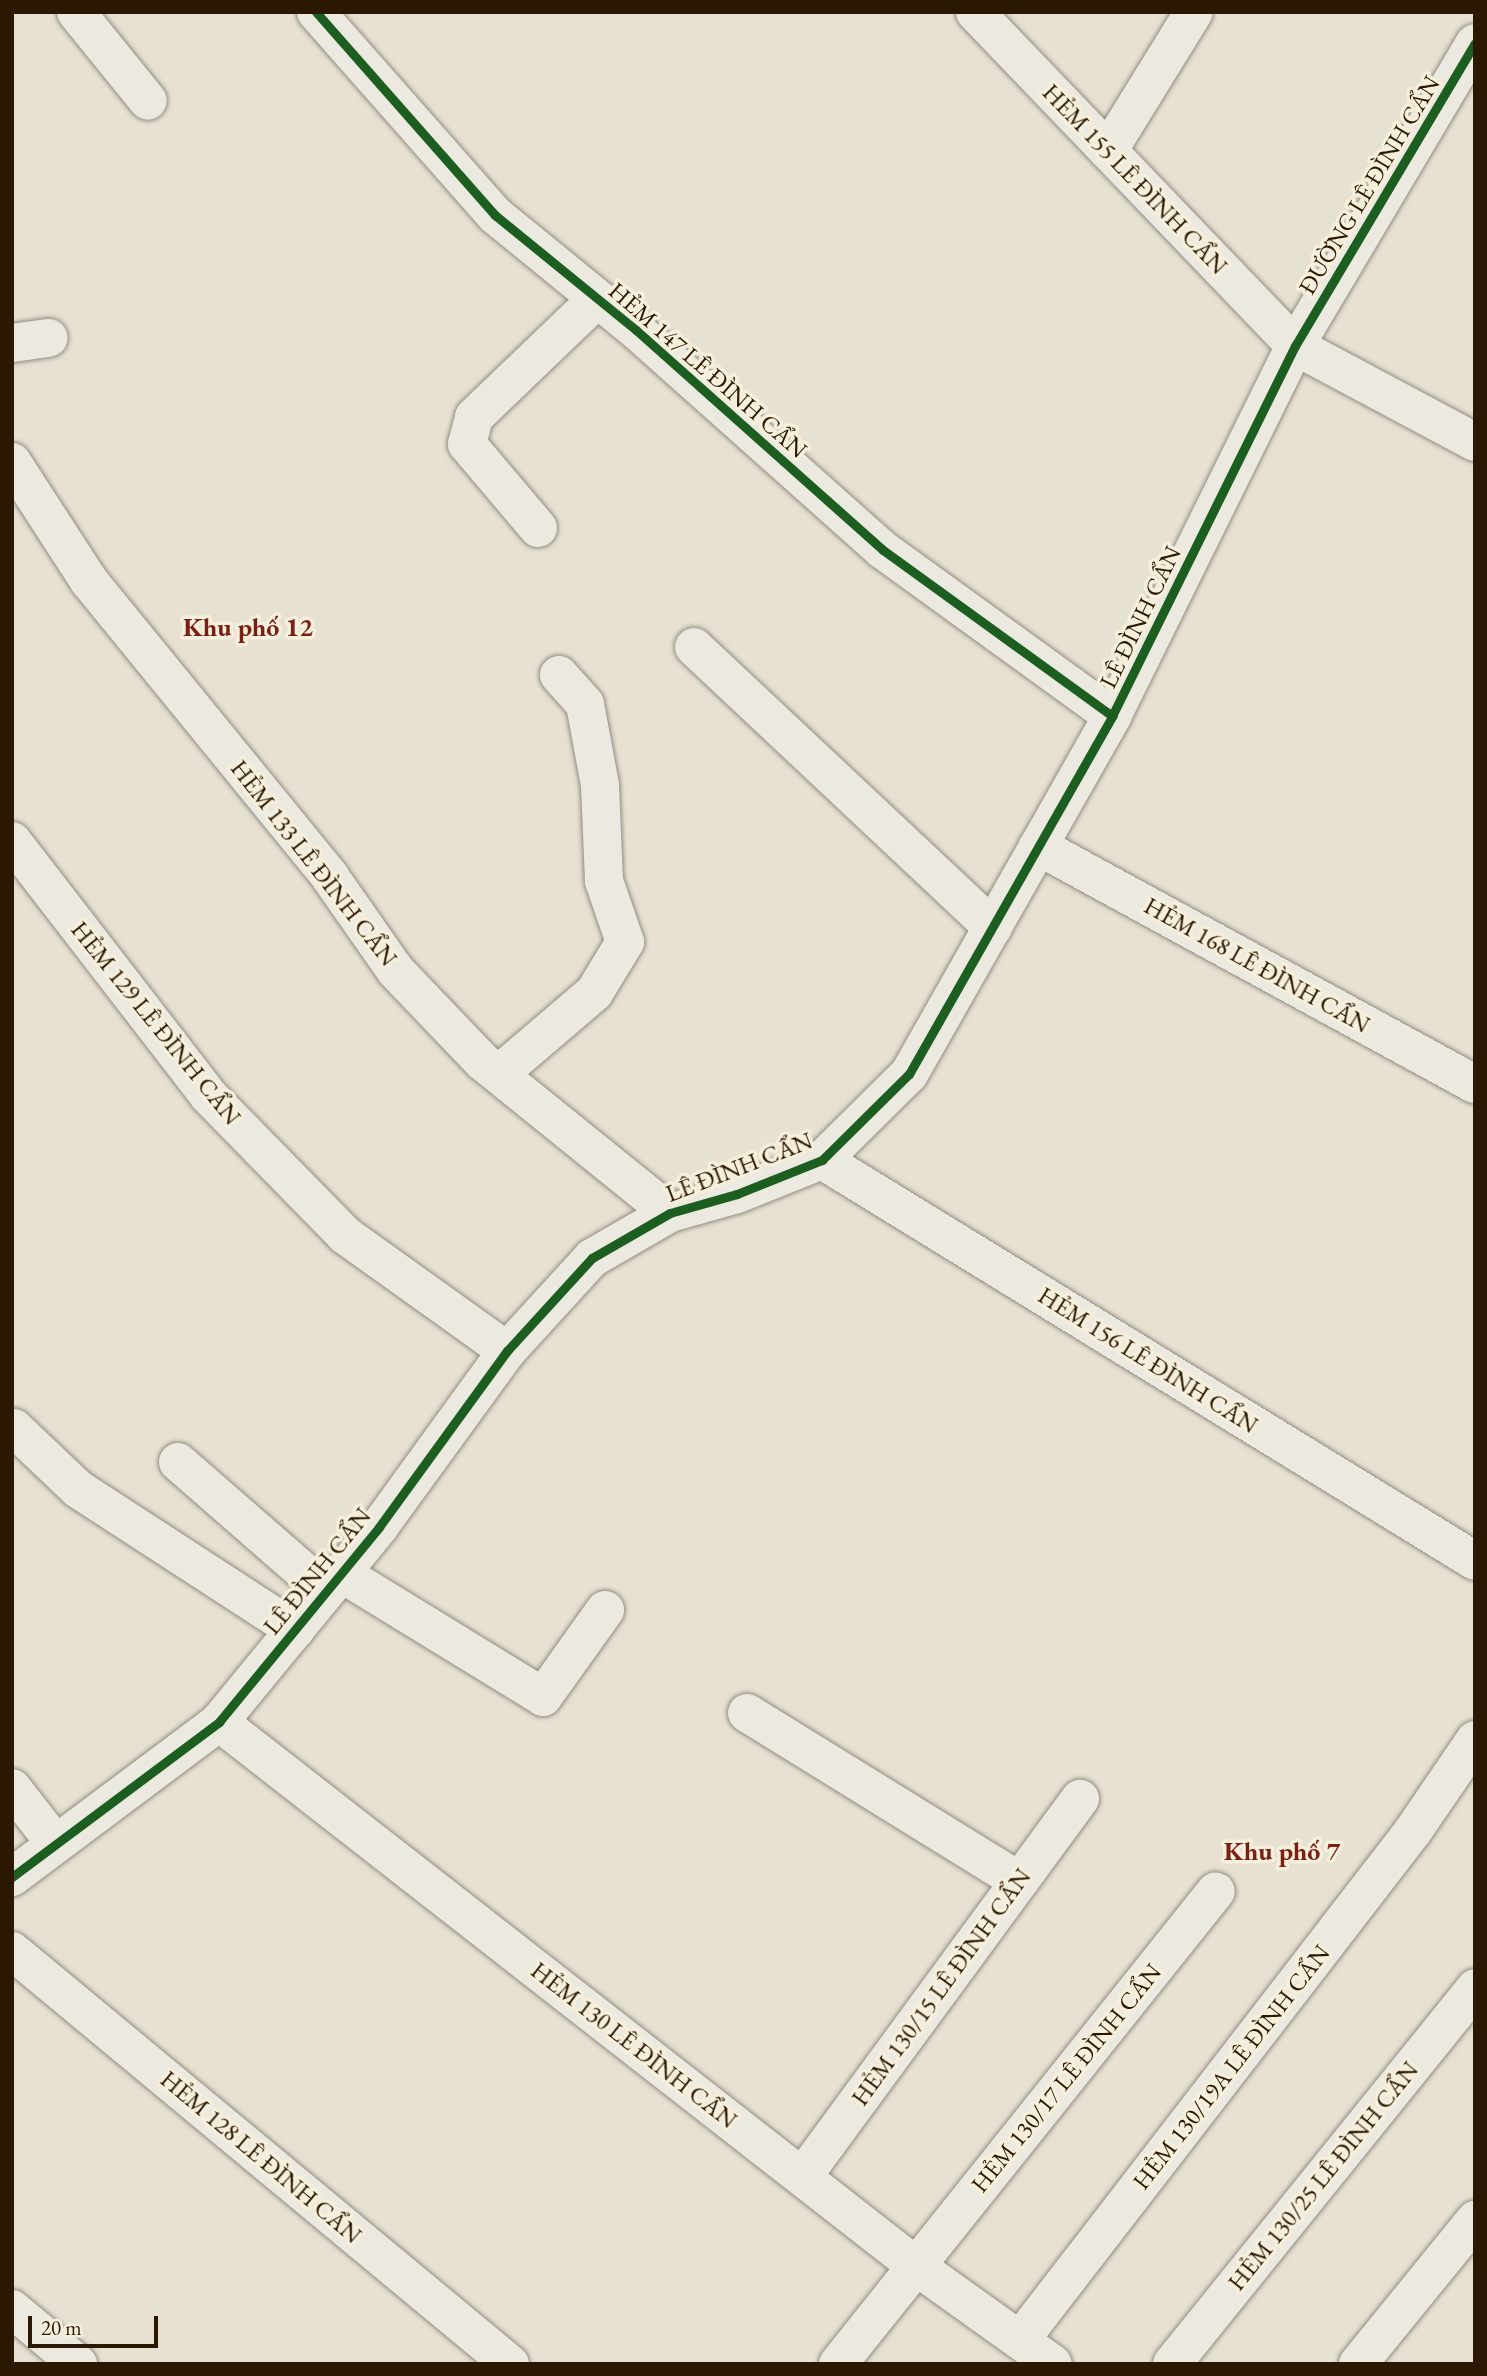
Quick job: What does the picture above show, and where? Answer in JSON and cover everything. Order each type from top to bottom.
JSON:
[{"type":"street","points":[[76,12],[148,101]]},
{"type":"street","name":"HẺM 147 LÊ ĐÌNH CẨN","points":[[316,12],[495,215],[597,299],[883,550],[1112,716]]},
{"type":"street","name":"HẺM 155 LÊ ĐÌNH CẨN","points":[[975,12],[1296,346],[1475,442]]},
{"type":"street","points":[[1108,150],[1194,12]]},
{"type":"street","name":"ĐƯỜNG LÊ ĐÌNH CẨN","points":[[1296,346],[1475,43]]},
{"type":"street","points":[[538,528],[467,444],[474,417],[597,299]]},
{"type":"street","name":"LÊ ĐÌNH CẨN","points":[[12,1877],[219,1722],[334,1582],[507,1351],[592,1258],[670,1213],[822,1160],[909,1074],[1112,716],[1296,346]]},
{"type":"street","name":"HẺM 133 LÊ ĐÌNH CẨN","points":[[12,462],[24,506],[89,581],[330,877],[396,970],[499,1074],[670,1213]]},
{"type":"street","points":[[694,647],[993,928]]},
{"type":"street","points":[[499,1074],[594,993],[625,942],[604,881],[600,785],[585,704],[559,675]]},
{"type":"street","name":"HẺM 129 LÊ ĐÌNH CẨN","points":[[12,841],[208,1095],[345,1235],[507,1351]]},
{"type":"street","name":"HẺM 168 LÊ ĐÌNH CẨN","points":[[1038,846],[1475,1084]]},
{"type":"street","name":"HẺM 156 LÊ ĐÌNH CẨN","points":[[822,1160],[1475,1560]]},
{"type":"street","points":[[14,1428],[78,1489],[295,1630]]},
{"type":"street","points":[[178,1462],[334,1582],[543,1697],[606,1610]]},
{"type":"street","points":[[747,1713],[1018,1881]]},
{"type":"street","name":"HẺM 130 LÊ ĐÌNH CẨN","points":[[219,1722],[916,2266],[1053,2364]]},
{"type":"street","name":"HẺM 130/19A LÊ ĐÌNH CẨN","points":[[1021,2339],[1439,1792],[1475,1740]]},
{"type":"street","points":[[12,1788],[55,1843]]},
{"type":"street","name":"HẺM 130/15 LÊ ĐÌNH CẨN","points":[[803,2176],[1080,1799]]},
{"type":"street","name":"HẺM 130/17 LÊ ĐÌNH CẨN","points":[[848,2360],[916,2266],[1216,1891]]},
{"type":"street","name":"HẺM 128 LÊ ĐÌNH CẨN","points":[[12,1951],[510,2364]]},
{"type":"street","name":"HẺM 130/25 LÊ ĐÌNH CẨN","points":[[1172,2364],[1475,1988]]},
{"type":"street","points":[[1358,2364],[1475,2220]]},
{"type":"street","points":[[12,2309],[78,2364]]},
{"type":"cycle path","points":[[316,12],[495,215],[636,330],[883,550],[1112,716]]},
{"type":"cycle path","points":[[12,1877],[219,1722],[379,1527],[507,1351],[592,1258],[670,1213],[737,1194],[822,1160],[909,1074],[1112,716],[1295,346],[1475,43]]},
{"type":"district","name":"Khu phố 12","points":[[248,628]]},
{"type":"district","name":"Khu phố 7","points":[[1282,1852]]}]
